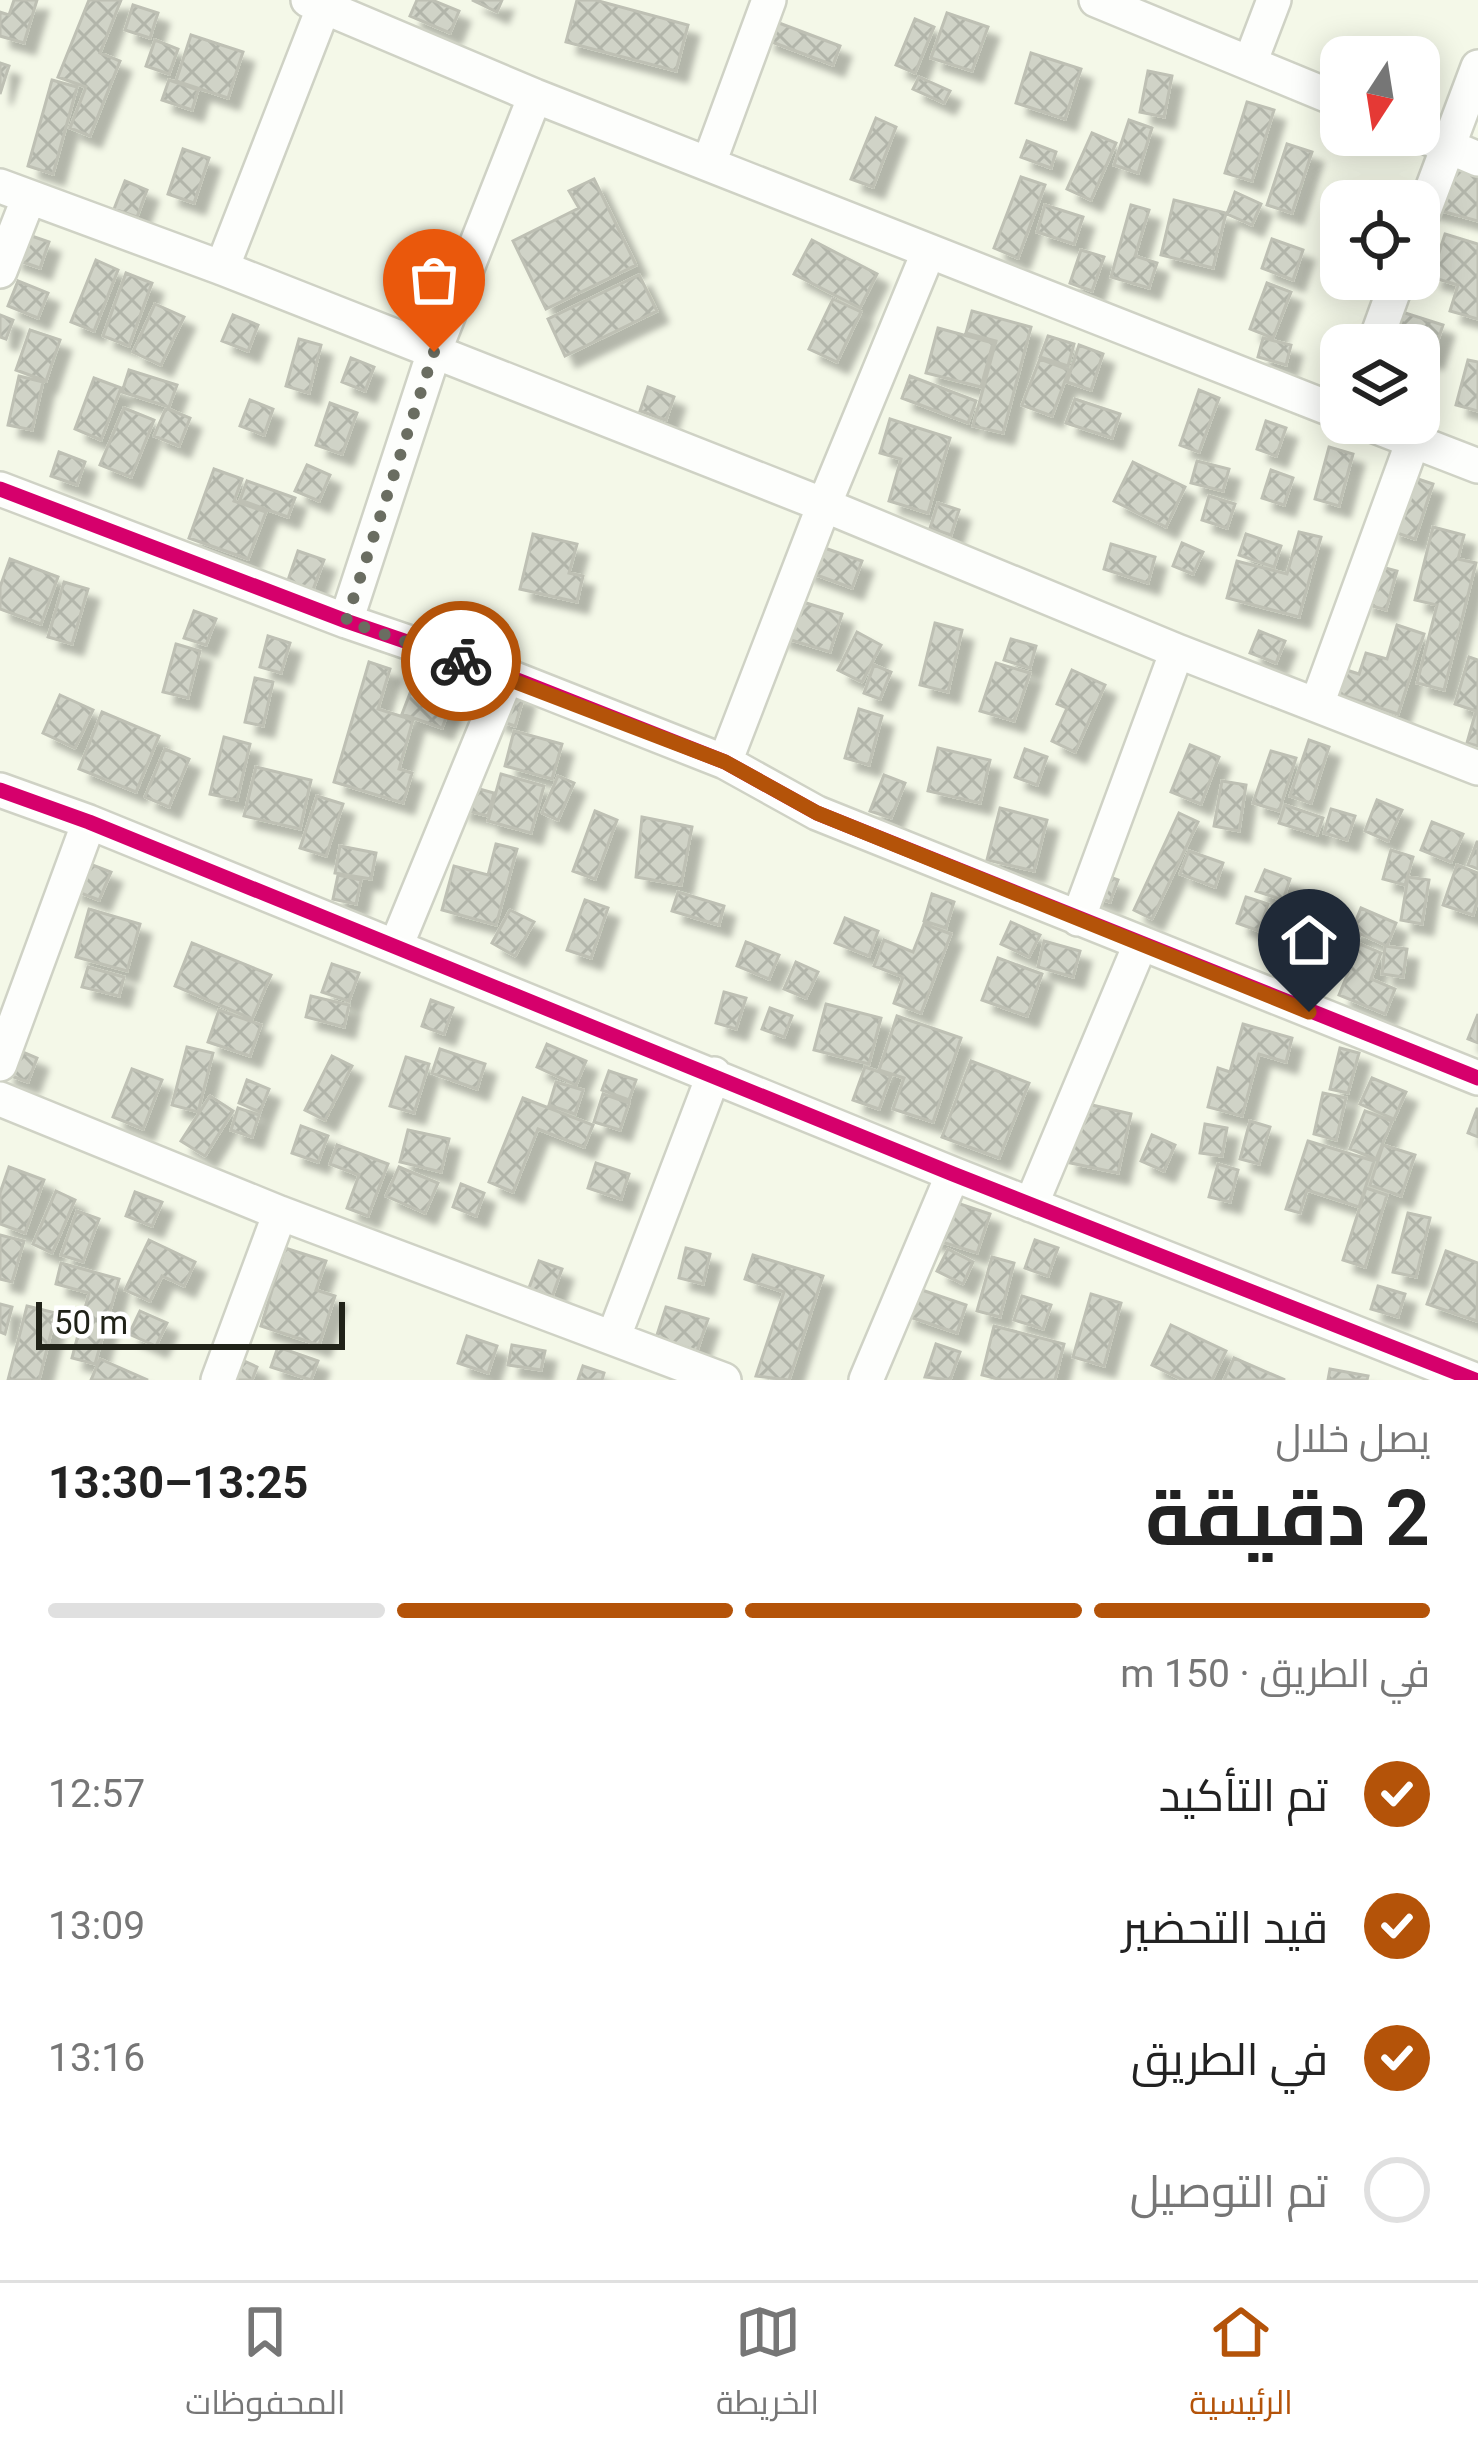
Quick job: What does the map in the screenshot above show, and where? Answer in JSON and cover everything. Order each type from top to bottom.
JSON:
[{"type":"street","points":[[709,163],[769,0]]},
{"type":"street","points":[[1096,0],[1320,92]]},
{"type":"street","points":[[1250,63],[1274,0]]},
{"type":"street","points":[[222,268],[316,3],[535,96],[1320,405]]},
{"type":"street","points":[[1435,180],[1478,67]]},
{"type":"street","points":[[346,621],[434,352],[535,96]]},
{"type":"street","points":[[0,271],[15,191],[824,505],[1177,651],[1478,768]]},
{"type":"street","points":[[725,762],[928,253]]},
{"type":"street","points":[[1317,704],[1412,444]]},
{"type":"street","points":[[1421,444],[1478,466]]},
{"type":"street","points":[[0,489],[346,621],[507,676],[725,762],[817,813],[1478,1078]]},
{"type":"street","points":[[1078,919],[1177,651]]},
{"type":"street","points":[[396,946],[507,676]]},
{"type":"street","points":[[0,790],[1475,1380]]},
{"type":"street","points":[[0,1064],[89,822]]},
{"type":"street","points":[[1031,1205],[1140,945]]},
{"type":"street","points":[[614,1336],[714,1074]]},
{"type":"street","points":[[0,1100],[280,1213],[724,1380]]},
{"type":"street","points":[[866,1380],[953,1174]]},
{"type":"street","points":[[218,1380],[280,1213]]},
{"type":"building","points":[[14,0],[37,0],[24,43],[0,36],[0,12],[9,15]]},
{"type":"building","points":[[89,0],[121,0],[100,53],[120,61],[90,136],[70,128],[86,87],[58,77]]},
{"type":"building","points":[[417,0],[432,0],[459,11],[450,33],[410,16]]},
{"type":"building","points":[[472,0],[502,0],[497,12]]},
{"type":"building","points":[[577,0],[595,0],[688,25],[676,71],[566,42]]},
{"type":"building","points":[[133,5],[158,13],[150,38],[125,30]]},
{"type":"building","points":[[947,13],[988,27],[972,71],[931,58]]},
{"type":"building","points":[[915,19],[934,27],[915,73],[896,65]]},
{"type":"building","points":[[771,20],[840,46],[833,65],[764,39]]},
{"type":"building","points":[[191,35],[243,52],[228,98],[176,81]]},
{"type":"building","points":[[155,40],[178,49],[169,74],[146,66]]},
{"type":"building","points":[[1031,53],[1081,69],[1065,119],[1016,103]]},
{"type":"building","points":[[0,63],[9,66],[0,94]]},
{"type":"building","points":[[1148,71],[1172,76],[1164,117],[1140,112]]},
{"type":"building","points":[[919,77],[950,91],[944,103],[913,89]]},
{"type":"building","points":[[52,80],[77,87],[53,174],[28,166]]},
{"type":"building","points":[[169,80],[198,90],[192,110],[162,100]]},
{"type":"building","points":[[1247,102],[1274,110],[1252,181],[1225,173]]},
{"type":"building","points":[[876,118],[896,127],[873,187],[851,179]]},
{"type":"building","points":[[1129,120],[1152,128],[1138,173],[1114,165]]},
{"type":"building","points":[[1092,133],[1116,143],[1091,200],[1067,189]]},
{"type":"building","points":[[1027,141],[1056,152],[1051,168],[1021,157]]},
{"type":"building","points":[[1287,144],[1312,152],[1292,213],[1267,205]]},
{"type":"building","points":[[183,149],[209,158],[194,203],[168,194]]},
{"type":"building","points":[[1438,164],[1478,175],[1478,221],[1440,211],[1440,180],[1434,180]]},
{"type":"building","points":[[1021,177],[1045,185],[1018,258],[994,248]]},
{"type":"building","points":[[594,179],[636,265],[546,309],[513,241],[579,208],[569,191]]},
{"type":"building","points":[[125,181],[147,190],[137,217],[114,209]]},
{"type":"building","points":[[1235,192],[1261,204],[1252,225],[1227,214]]},
{"type":"building","points":[[1174,200],[1226,213],[1213,268],[1161,255]]},
{"type":"building","points":[[1045,205],[1083,217],[1074,244],[1037,232]]},
{"type":"building","points":[[1131,205],[1149,210],[1135,256],[1157,263],[1149,288],[1111,277]]},
{"type":"building","points":[[20,232],[49,242],[40,268],[11,258]]},
{"type":"building","points":[[1445,234],[1478,244],[1478,319],[1450,311],[1458,285],[1440,280]]},
{"type":"building","points":[[1272,239],[1303,250],[1293,280],[1262,268]]},
{"type":"building","points":[[812,240],[877,274],[860,308],[794,274]]},
{"type":"building","points":[[1081,250],[1104,257],[1092,291],[1070,283]]},
{"type":"building","points":[[96,260],[118,270],[94,331],[71,322]]},
{"type":"building","points":[[126,273],[152,283],[129,346],[103,336]]},
{"type":"building","points":[[639,275],[657,311],[565,356],[548,319]]},
{"type":"building","points":[[18,281],[48,293],[38,318],[8,306]]},
{"type":"building","points":[[1267,283],[1291,292],[1273,338],[1250,329]]},
{"type":"building","points":[[833,299],[861,312],[837,362],[809,349]]},
{"type":"building","points":[[155,304],[184,317],[161,365],[133,352]]},
{"type":"building","points":[[972,311],[1031,327],[1003,433],[973,426],[996,341],[966,333]]},
{"type":"building","points":[[1402,312],[1440,324],[1398,324]]},
{"type":"building","points":[[0,315],[13,320],[6,339],[0,337]]},
{"type":"building","points":[[233,315],[258,325],[248,351],[222,341]]},
{"type":"building","points":[[938,328],[993,343],[981,387],[926,373]]},
{"type":"building","points":[[30,330],[60,340],[46,381],[16,370]]},
{"type":"building","points":[[1048,336],[1074,344],[1068,366],[1040,357]]},
{"type":"building","points":[[1263,338],[1291,345],[1286,365],[1258,357]]},
{"type":"building","points":[[299,339],[321,345],[309,393],[286,386]]},
{"type":"building","points":[[1079,345],[1103,354],[1091,390],[1067,382]]},
{"type":"building","points":[[351,358],[374,367],[365,391],[342,382]]},
{"type":"building","points":[[1040,359],[1069,370],[1052,416],[1022,405]]},
{"type":"building","points":[[1468,360],[1478,362],[1478,411],[1456,405]]},
{"type":"building","points":[[129,370],[177,385],[169,407],[122,392]]},
{"type":"building","points":[[19,376],[43,382],[32,430],[8,425]]},
{"type":"building","points":[[910,376],[976,401],[968,423],[902,398]]},
{"type":"building","points":[[94,378],[121,388],[101,440],[75,429]]},
{"type":"building","points":[[648,387],[674,397],[666,420],[640,411]]},
{"type":"building","points":[[1199,390],[1219,398],[1199,452],[1180,445]]},
{"type":"building","points":[[1075,399],[1120,414],[1112,438],[1066,423]]},
{"type":"building","points":[[250,400],[273,409],[264,435],[240,426]]},
{"type":"building","points":[[330,403],[357,413],[342,454],[316,445]]},
{"type":"building","points":[[124,408],[154,420],[131,477],[100,465]]},
{"type":"building","points":[[166,408],[190,418],[179,446],[154,436]]},
{"type":"building","points":[[890,419],[950,438],[928,513],[889,501],[901,459],[880,453]]},
{"type":"building","points":[[1266,421],[1286,428],[1276,456],[1257,449]]},
{"type":"building","points":[[1329,447],[1353,454],[1339,506],[1315,499]]},
{"type":"building","points":[[59,452],[85,462],[77,485],[51,476]]},
{"type":"building","points":[[1197,461],[1229,469],[1223,491],[1191,483]]},
{"type":"building","points":[[1133,462],[1185,487],[1166,527],[1114,501]]},
{"type":"building","points":[[307,465],[330,475],[319,501],[295,491]]},
{"type":"building","points":[[214,469],[242,479],[234,501],[266,512],[248,559],[189,538]]},
{"type":"building","points":[[1271,470],[1293,478],[1284,505],[1262,498]]},
{"type":"building","points":[[1406,475],[1433,484],[1415,539],[1388,530]]},
{"type":"building","points":[[247,481],[295,498],[288,517],[240,500]]},
{"type":"building","points":[[1209,496],[1235,504],[1227,528],[1202,520]]},
{"type":"building","points":[[938,503],[959,510],[951,535],[930,528]]},
{"type":"building","points":[[1433,527],[1464,535],[1458,559],[1476,563],[1444,690],[1417,683],[1437,605],[1415,600]]},
{"type":"building","points":[[1299,532],[1321,537],[1299,617],[1227,598],[1237,561],[1287,574]]},
{"type":"building","points":[[533,534],[577,544],[569,573],[583,576],[577,602],[520,589]]},
{"type":"building","points":[[1246,534],[1281,546],[1274,567],[1239,555]]},
{"type":"building","points":[[1182,543],[1203,552],[1193,574],[1173,566]]},
{"type":"building","points":[[813,544],[862,561],[852,588],[803,570]]},
{"type":"building","points":[[1111,544],[1155,557],[1148,583],[1104,569]]},
{"type":"building","points":[[298,551],[324,560],[311,595],[286,586]]},
{"type":"building","points":[[10,559],[58,577],[41,624],[0,609],[0,587]]},
{"type":"building","points":[[1374,565],[1397,571],[1386,610],[1362,603]]},
{"type":"building","points":[[64,582],[88,589],[72,644],[48,637]]},
{"type":"building","points":[[790,598],[842,614],[830,652],[778,636]]},
{"type":"building","points":[[194,611],[216,619],[206,645],[184,638]]},
{"type":"building","points":[[935,623],[962,630],[948,692],[920,685]]},
{"type":"building","points":[[1397,625],[1424,634],[1398,714],[1327,690],[1334,666],[1359,674],[1366,653],[1387,659]]},
{"type":"building","points":[[1259,631],[1285,641],[1276,663],[1250,653]]},
{"type":"building","points":[[857,632],[881,645],[862,682],[838,670]]},
{"type":"building","points":[[268,636],[290,643],[281,673],[260,667]]},
{"type":"building","points":[[1011,639],[1036,646],[1030,668],[1004,660]]},
{"type":"building","points":[[176,644],[200,651],[188,698],[163,692]]},
{"type":"building","points":[[1469,657],[1478,660],[1478,746],[1467,743],[1476,711],[1455,704]]},
{"type":"building","points":[[369,662],[390,669],[378,709],[413,720],[399,769],[412,773],[403,803],[334,782]]},
{"type":"building","points":[[996,663],[1030,673],[1014,721],[980,711]]},
{"type":"building","points":[[874,665],[891,672],[880,699],[864,693]]},
{"type":"building","points":[[1072,670],[1105,685],[1075,752],[1052,741],[1067,708],[1057,704]]},
{"type":"building","points":[[255,678],[273,682],[263,726],[245,722]]},
{"type":"building","points":[[414,683],[454,697],[442,728],[402,714]]},
{"type":"building","points":[[503,690],[524,696],[515,726],[494,719]]},
{"type":"building","points":[[60,695],[93,710],[75,748],[43,733]]},
{"type":"building","points":[[859,709],[882,716],[869,765],[845,758]]},
{"type":"building","points":[[102,712],[159,736],[136,792],[79,769]]},
{"type":"building","points":[[514,731],[562,744],[552,779],[505,766]]},
{"type":"building","points":[[224,737],[250,744],[237,800],[210,794]]},
{"type":"building","points":[[1309,740],[1329,747],[1311,803],[1290,796]]},
{"type":"building","points":[[1190,745],[1219,757],[1201,804],[1171,792]]},
{"type":"building","points":[[938,748],[990,760],[980,803],[928,791]]},
{"type":"building","points":[[165,749],[189,759],[169,807],[145,797]]},
{"type":"building","points":[[1025,749],[1047,757],[1037,785],[1015,777]]},
{"type":"building","points":[[1271,751],[1296,758],[1279,811],[1253,803]]},
{"type":"building","points":[[256,767],[311,780],[300,829],[244,816]]},
{"type":"building","points":[[501,774],[544,786],[531,833],[488,821]]},
{"type":"building","points":[[884,775],[905,783],[891,818],[870,811]]},
{"type":"building","points":[[558,776],[574,783],[558,820],[542,813]]},
{"type":"building","points":[[1222,781],[1246,785],[1239,831],[1214,826]]},
{"type":"building","points":[[465,785],[494,793],[488,816],[459,809]]},
{"type":"building","points":[[317,796],[343,804],[326,856],[300,848]]},
{"type":"building","points":[[1377,800],[1402,810],[1388,841],[1365,831]]},
{"type":"building","points":[[1285,805],[1323,818],[1317,835],[1279,823]]},
{"type":"building","points":[[1000,808],[1047,820],[1034,871],[987,860]]},
{"type":"building","points":[[1331,809],[1355,816],[1347,840],[1324,833]]},
{"type":"building","points":[[595,811],[617,820],[595,879],[573,871]]},
{"type":"building","points":[[1179,813],[1198,822],[1152,919],[1134,910]]},
{"type":"building","points":[[642,817],[692,827],[681,885],[636,877]]},
{"type":"building","points":[[1432,822],[1463,834],[1451,862],[1421,850]]},
{"type":"building","points":[[1478,842],[1478,869],[1468,865]]},
{"type":"building","points":[[496,844],[517,849],[496,925],[442,910],[454,866],[488,875]]},
{"type":"building","points":[[340,846],[376,853],[371,879],[335,873]]},
{"type":"building","points":[[1391,850],[1413,857],[1405,885],[1383,879]]},
{"type":"building","points":[[1189,851],[1223,863],[1215,887],[1180,874]]},
{"type":"building","points":[[82,861],[111,872],[99,900],[70,889]]},
{"type":"building","points":[[1457,865],[1478,873],[1473,915],[1443,905]]},
{"type":"building","points":[[1265,870],[1290,879],[1283,900],[1256,891]]},
{"type":"building","points":[[1093,871],[1118,880],[1110,902],[1085,893]]},
{"type":"building","points":[[338,875],[361,880],[356,904],[333,899]]},
{"type":"building","points":[[1408,877],[1429,880],[1422,924],[1401,920]]},
{"type":"building","points":[[678,892],[724,906],[719,925],[672,911]]},
{"type":"building","points":[[932,894],[954,902],[946,928],[924,921]]},
{"type":"building","points":[[1246,897],[1268,904],[1259,931],[1237,923]]},
{"type":"building","points":[[585,900],[608,908],[591,958],[567,950]]},
{"type":"building","points":[[1361,908],[1396,923],[1387,946],[1352,930]]},
{"type":"building","points":[[89,909],[140,924],[127,971],[76,957]]},
{"type":"building","points":[[510,910],[534,922],[515,956],[492,943]]},
{"type":"building","points":[[845,918],[878,931],[869,956],[835,943]]},
{"type":"building","points":[[1011,922],[1040,935],[1029,957],[1001,944]]},
{"type":"building","points":[[924,924],[951,934],[921,1013],[894,1003],[903,977],[874,966],[884,940],[913,952]]},
{"type":"building","points":[[1344,928],[1360,935],[1348,960],[1332,951]]},
{"type":"building","points":[[1044,941],[1080,951],[1073,977],[1038,967]]},
{"type":"building","points":[[746,942],[779,955],[769,979],[737,966]]},
{"type":"building","points":[[192,943],[271,975],[252,1019],[175,986]]},
{"type":"building","points":[[1360,944],[1381,953],[1371,979],[1395,989],[1385,1014],[1339,995]]},
{"type":"building","points":[[1385,946],[1407,949],[1403,977],[1382,974]]},
{"type":"building","points":[[998,958],[1042,974],[1027,1016],[982,1000]]},
{"type":"building","points":[[796,962],[818,972],[806,998],[784,989]]},
{"type":"building","points":[[332,964],[359,973],[349,1001],[322,992]]},
{"type":"building","points":[[88,967],[124,977],[119,996],[82,987]]},
{"type":"building","points":[[724,992],[746,998],[736,1029],[716,1023]]},
{"type":"building","points":[[311,996],[349,1005],[344,1027],[306,1017]]},
{"type":"building","points":[[431,1000],[453,1008],[444,1034],[422,1026]]},
{"type":"building","points":[[826,1004],[881,1018],[869,1064],[814,1050]]},
{"type":"building","points":[[770,1008],[792,1016],[784,1037],[762,1029]]},
{"type":"building","points":[[219,1010],[261,1025],[250,1056],[208,1042]]},
{"type":"building","points":[[1478,1014],[1478,1043],[1468,1039]]},
{"type":"building","points":[[897,1016],[961,1038],[933,1122],[893,1109],[904,1078],[879,1070]]},
{"type":"building","points":[[1243,1024],[1292,1038],[1286,1062],[1259,1054],[1242,1116],[1208,1107],[1218,1068],[1230,1072]]},
{"type":"building","points":[[547,1044],[586,1061],[576,1085],[537,1067]]},
{"type":"building","points":[[187,1047],[213,1053],[198,1112],[172,1105]]},
{"type":"building","points":[[13,1048],[37,1058],[28,1082],[3,1073]]},
{"type":"building","points":[[1340,1048],[1359,1053],[1348,1093],[1330,1089]]},
{"type":"building","points":[[440,1049],[485,1064],[477,1089],[432,1073]]},
{"type":"building","points":[[332,1056],[352,1066],[325,1120],[305,1110]]},
{"type":"building","points":[[406,1057],[429,1064],[414,1113],[390,1106]]},
{"type":"building","points":[[971,1061],[1029,1083],[999,1158],[942,1137]]},
{"type":"building","points":[[865,1067],[891,1076],[879,1109],[853,1100]]},
{"type":"building","points":[[132,1069],[162,1080],[143,1129],[113,1117]]},
{"type":"building","points":[[609,1071],[636,1080],[629,1100],[602,1090]]},
{"type":"building","points":[[1372,1078],[1406,1092],[1394,1119],[1360,1104]]},
{"type":"building","points":[[247,1080],[269,1089],[260,1112],[239,1103]]},
{"type":"building","points":[[556,1082],[583,1090],[575,1114],[549,1105]]},
{"type":"building","points":[[1323,1093],[1346,1098],[1336,1140],[1314,1134]]},
{"type":"building","points":[[603,1094],[629,1103],[620,1130],[594,1122]]},
{"type":"building","points":[[210,1096],[233,1111],[205,1156],[181,1141]]},
{"type":"building","points":[[523,1098],[593,1125],[584,1147],[538,1129],[513,1192],[489,1182]]},
{"type":"building","points":[[1079,1102],[1131,1114],[1118,1173],[1066,1162]]},
{"type":"building","points":[[238,1108],[259,1115],[252,1137],[231,1130]]},
{"type":"building","points":[[1478,1109],[1478,1137],[1468,1133]]},
{"type":"building","points":[[1365,1111],[1392,1121],[1376,1159],[1350,1149]]},
{"type":"building","points":[[1250,1121],[1270,1127],[1259,1164],[1240,1159]]},
{"type":"building","points":[[1205,1124],[1227,1128],[1222,1156],[1200,1153]]},
{"type":"building","points":[[301,1126],[328,1136],[318,1162],[292,1153]]},
{"type":"building","points":[[408,1130],[449,1139],[441,1172],[400,1162]]},
{"type":"building","points":[[1152,1135],[1175,1145],[1164,1171],[1141,1161]]},
{"type":"building","points":[[1308,1141],[1374,1161],[1359,1207],[1307,1190],[1300,1213],[1286,1209]]},
{"type":"building","points":[[337,1145],[388,1164],[368,1216],[347,1208],[359,1175],[330,1164]]},
{"type":"building","points":[[1383,1145],[1415,1155],[1401,1196],[1370,1185]]},
{"type":"building","points":[[596,1163],[629,1174],[621,1199],[588,1188]]},
{"type":"building","points":[[1218,1164],[1238,1170],[1230,1202],[1209,1197]]},
{"type":"building","points":[[9,1167],[44,1180],[25,1233],[0,1224],[0,1193]]},
{"type":"building","points":[[399,1167],[438,1183],[425,1213],[386,1196]]},
{"type":"building","points":[[461,1184],[484,1193],[476,1216],[453,1207]]},
{"type":"building","points":[[1366,1188],[1387,1195],[1365,1267],[1343,1260]]},
{"type":"building","points":[[56,1191],[75,1200],[52,1253],[33,1244]]},
{"type":"building","points":[[135,1192],[162,1202],[152,1226],[126,1216]]},
{"type":"building","points":[[939,1197],[990,1214],[977,1253],[926,1237]]},
{"type":"building","points":[[77,1211],[99,1219],[83,1262],[61,1255]]},
{"type":"building","points":[[1408,1213],[1430,1218],[1416,1277],[1393,1272]]},
{"type":"building","points":[[0,1235],[24,1241],[12,1282],[0,1279]]},
{"type":"building","points":[[149,1240],[195,1262],[184,1286],[162,1276],[150,1301],[125,1290]]},
{"type":"building","points":[[1035,1240],[1058,1248],[1048,1276],[1025,1268]]},
{"type":"building","points":[[285,1248],[326,1261],[316,1290],[335,1296],[319,1345],[261,1326]]},
{"type":"building","points":[[686,1248],[710,1254],[703,1284],[679,1278]]},
{"type":"building","points":[[948,1249],[973,1262],[963,1284],[937,1271]]},
{"type":"building","points":[[1446,1251],[1478,1263],[1477,1321],[1427,1304]]},
{"type":"building","points":[[753,1255],[823,1276],[789,1380],[756,1376],[784,1292],[745,1279]]},
{"type":"building","points":[[992,1257],[1014,1263],[1000,1317],[977,1311]]},
{"type":"building","points":[[539,1261],[562,1269],[552,1297],[529,1288]]},
{"type":"building","points":[[61,1263],[119,1279],[95,1364],[72,1358],[89,1293],[56,1284]]},
{"type":"building","points":[[1378,1286],[1405,1294],[1398,1317],[1371,1309]]},
{"type":"building","points":[[913,1287],[966,1305],[957,1333],[904,1315]]},
{"type":"building","points":[[1091,1294],[1121,1303],[1104,1366],[1073,1357]]},
{"type":"building","points":[[1022,1296],[1051,1305],[1043,1329],[1014,1320]]},
{"type":"building","points":[[0,1304],[12,1307],[5,1334],[0,1332]]},
{"type":"building","points":[[27,1306],[56,1313],[39,1380],[8,1380]]},
{"type":"building","points":[[666,1307],[708,1319],[697,1351],[656,1338]]},
{"type":"building","points":[[140,1311],[167,1323],[156,1346],[129,1334]]},
{"type":"building","points":[[1171,1325],[1226,1351],[1212,1380],[1183,1380],[1152,1365]]},
{"type":"building","points":[[994,1326],[1064,1344],[1055,1380],[1002,1380],[982,1375]]},
{"type":"building","points":[[467,1336],[497,1346],[488,1373],[458,1363]]},
{"type":"building","points":[[936,1344],[960,1352],[950,1380],[925,1377]]},
{"type":"building","points":[[512,1345],[545,1351],[541,1370],[508,1365]]},
{"type":"building","points":[[278,1347],[318,1361],[311,1380],[271,1367]]},
{"type":"building","points":[[1234,1358],[1285,1380],[1224,1380]]},
{"type":"building","points":[[100,1359],[148,1380],[91,1380]]},
{"type":"building","points":[[240,1359],[257,1367],[252,1380],[232,1380]]},
{"type":"building","points":[[583,1366],[604,1373],[602,1380],[578,1380]]},
{"type":"building","points":[[1330,1369],[1368,1376],[1367,1380],[1328,1380]]},
{"type":"cycle path","points":[[0,489],[346,621],[507,676],[725,762],[817,813],[1478,1078]]},
{"type":"cycle path","points":[[0,790],[1475,1380]]},
{"type":"way so far","points":[[434,352],[346,621],[461,661]]},
{"type":"route","points":[[461,661],[725,762],[817,813],[1309,1012]]}]
